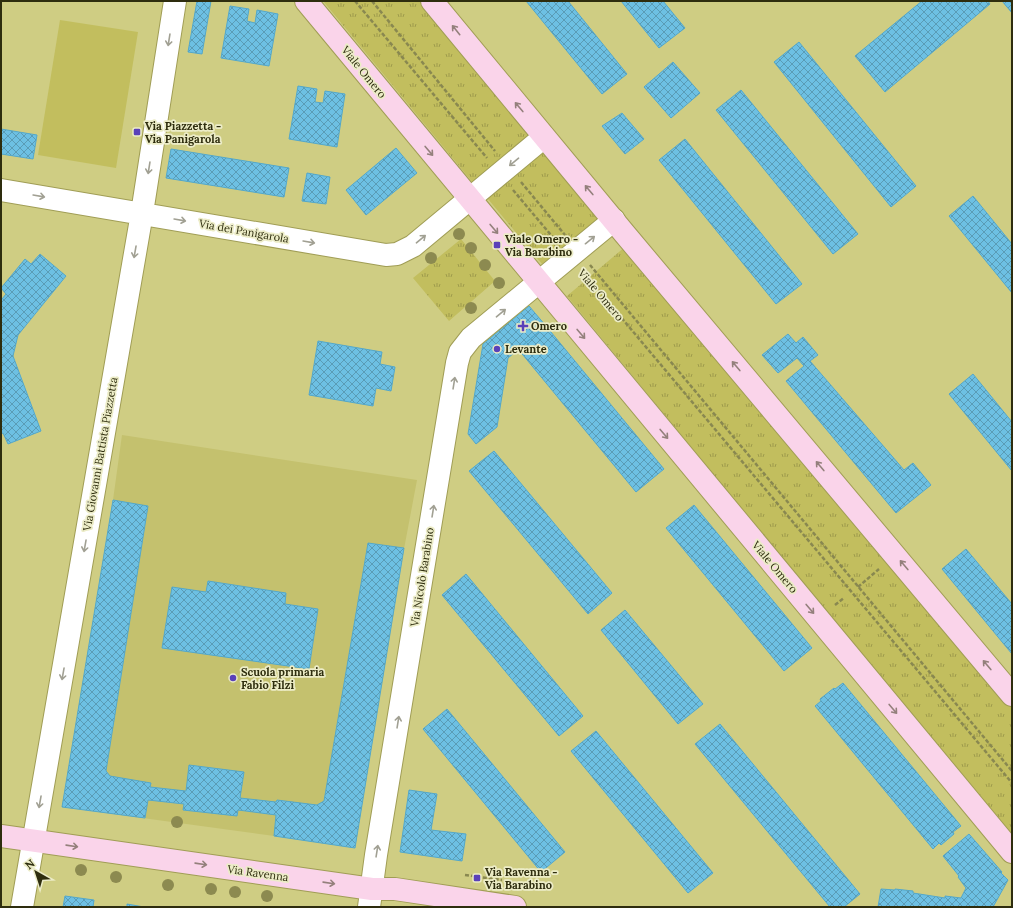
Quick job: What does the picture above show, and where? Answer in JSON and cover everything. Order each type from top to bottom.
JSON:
[{"type":"street","name":"Via Giovanni Battista Piazzetta","points":[[22,907],[142,214],[175,1]]},
{"type":"street","name":"Viale Omero","points":[[306,1],[1012,852]]},
{"type":"street","points":[[432,1],[544,137],[1012,695]]},
{"type":"street","points":[[469,199],[544,137]]},
{"type":"street","name":"Via dei Panigarola","points":[[1,190],[386,255],[397,254],[413,246],[469,199]]},
{"type":"street","points":[[538,282],[614,220]]},
{"type":"street","name":"Via Nicolò Barabino","points":[[370,898],[458,357],[464,346],[471,338],[538,282]]},
{"type":"street","name":"Via Ravenna","points":[[1,836],[33,840],[370,898],[395,889],[515,907]]},
{"type":"path","points":[[355,1],[490,163]]},
{"type":"path","points":[[372,1],[499,156]]},
{"type":"path","points":[[518,178],[568,238]]},
{"type":"path","points":[[508,184],[558,243]]},
{"type":"path","points":[[588,263],[1012,771]]},
{"type":"path","name":"Viale Omero","points":[[580,270],[1012,783]]},
{"type":"path","points":[[858,587],[883,566]]},
{"type":"path","points":[[830,609],[844,598]]},
{"type":"path","points":[[465,875],[502,880]]},
{"type":"shaded area","name":"Scuola primaria Fabio Filzi","points":[[122,435],[417,480],[404,549],[355,848],[62,807],[113,500]]},
{"type":"green space","points":[[323,1],[422,1],[534,135],[474,184]]},
{"type":"green space","points":[[60,20],[138,32],[116,168],[38,155]]},
{"type":"green space","points":[[541,145],[600,217],[542,264],[483,193]]},
{"type":"green space","points":[[461,239],[495,281],[449,321],[413,278]]},
{"type":"green space","points":[[626,246],[1012,708],[1012,838],[567,296]]},
{"type":"building","points":[[197,1],[211,1],[202,54],[188,52]]},
{"type":"building","points":[[526,1],[568,1],[627,74],[602,94]]},
{"type":"building","points":[[621,1],[663,1],[685,28],[659,48]]},
{"type":"building","points":[[922,1],[988,1],[990,4],[885,92],[855,56]]},
{"type":"building","points":[[1002,1],[1012,1],[1012,13]]},
{"type":"building","points":[[230,6],[249,9],[247,21],[255,23],[257,10],[278,14],[269,66],[221,58]]},
{"type":"building","points":[[799,42],[916,186],[891,207],[774,62]]},
{"type":"building","points":[[673,62],[700,93],[671,118],[644,87]]},
{"type":"building","points":[[298,86],[317,89],[315,102],[323,103],[325,91],[345,94],[337,147],[289,139]]},
{"type":"building","points":[[741,90],[858,234],[833,254],[716,110]]},
{"type":"building","points":[[622,113],[644,139],[625,154],[602,126]]},
{"type":"building","points":[[1,129],[37,135],[33,159],[1,154]]},
{"type":"building","points":[[685,139],[802,284],[776,304],[659,160]]},
{"type":"building","points":[[396,148],[417,173],[366,215],[346,190]]},
{"type":"building","points":[[171,149],[289,168],[284,197],[166,178]]},
{"type":"building","points":[[307,173],[330,177],[326,204],[302,201]]},
{"type":"building","points":[[973,196],[1012,244],[1012,293],[949,216]]},
{"type":"building","points":[[40,254],[66,276],[18,335],[13,356],[41,431],[8,444],[3,433],[1,434],[1,298],[2,299],[6,294],[1,288],[25,259],[31,264]]},
{"type":"building","points":[[529,306],[546,326],[508,358],[497,427],[476,444],[468,434],[483,344]]},
{"type":"building","points":[[546,326],[664,469],[636,492],[518,349]]},
{"type":"building","points":[[788,334],[796,343],[803,337],[818,355],[810,361],[904,470],[913,463],[931,485],[896,513],[786,381],[804,366],[797,358],[778,373],[762,355]]},
{"type":"building","points":[[318,341],[382,352],[380,364],[395,367],[391,391],[376,388],[373,406],[309,395]]},
{"type":"building","points":[[973,374],[1012,422],[1012,471],[949,394]]},
{"type":"building","points":[[494,451],[612,593],[588,614],[469,471]]},
{"type":"building","points":[[113,500],[148,506],[106,771],[110,776],[151,783],[150,787],[186,791],[189,765],[244,772],[240,798],[276,802],[277,800],[317,805],[324,801],[368,543],[404,548],[355,848],[274,836],[276,815],[238,810],[237,816],[183,810],[184,804],[148,800],[145,818],[62,807]]},
{"type":"building","points":[[694,505],[812,648],[784,671],[666,528]]},
{"type":"building","points":[[966,549],[1012,604],[1012,654],[942,569]]},
{"type":"building","points":[[466,574],[583,716],[559,736],[442,595]]},
{"type":"building","points":[[208,581],[286,593],[285,604],[318,609],[309,669],[162,648],[172,587],[206,592]]},
{"type":"building","points":[[625,610],[703,704],[678,724],[601,630]]},
{"type":"building","points":[[843,683],[961,826],[941,845],[939,843],[933,849],[815,706],[821,701],[820,699]]},
{"type":"building","points":[[447,709],[565,852],[541,872],[423,729]]},
{"type":"building","points":[[720,724],[860,894],[844,907],[830,907],[695,744]]},
{"type":"building","points":[[596,731],[713,873],[688,893],[571,751]]},
{"type":"building","points":[[409,790],[437,794],[431,830],[466,834],[462,861],[400,852]]},
{"type":"building","points":[[969,834],[1008,880],[993,907],[878,907],[881,889],[913,891],[913,893],[945,898],[945,896],[961,898],[966,888],[958,877],[959,876],[943,856]]},
{"type":"building","points":[[65,896],[94,900],[93,907],[63,907]]},
{"type":"building","points":[[127,904],[144,907],[127,907]]},
{"type":"place","name":"Via Piazzetta - Via Panigarola","points":[[137,132]]},
{"type":"place","name":"Viale Omero - Via Barabino","points":[[497,245]]},
{"type":"place","name":"Omero","points":[[523,326]]},
{"type":"place","name":"Levante","points":[[497,349]]},
{"type":"place","name":"Scuola primaria Fabio Filzi","points":[[233,678]]},
{"type":"place","name":"Via Ravenna - Via Barabino","points":[[477,878]]}]
